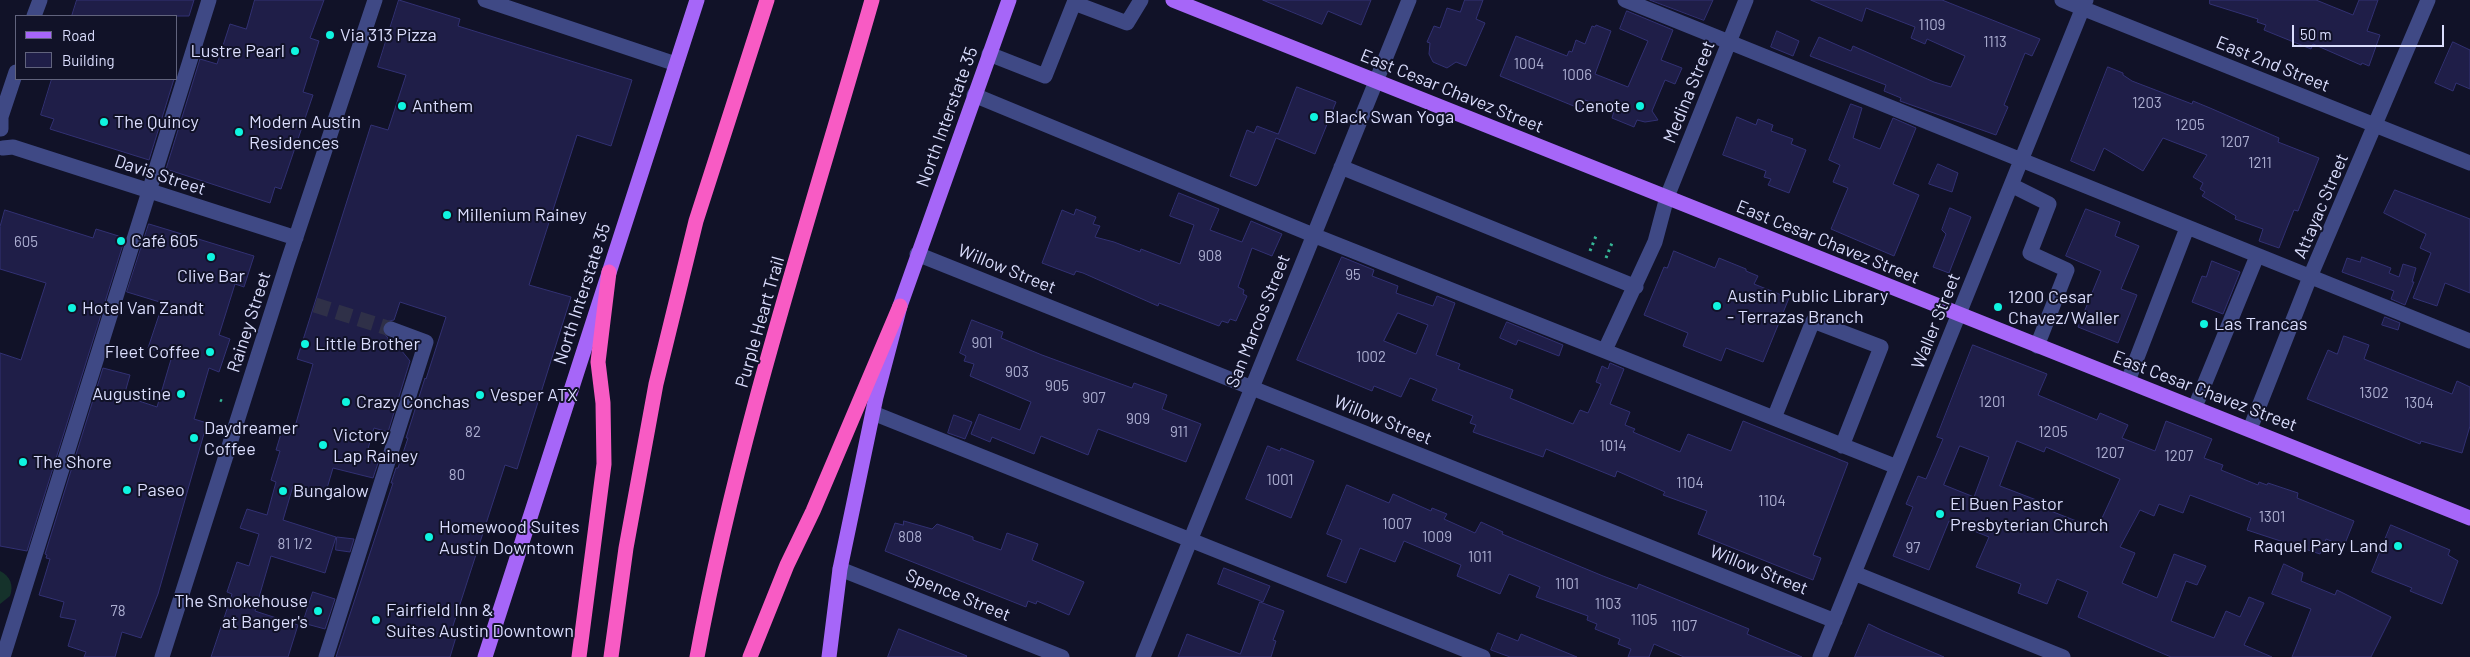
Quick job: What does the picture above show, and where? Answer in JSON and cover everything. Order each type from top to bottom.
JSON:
[{"type":"highway","points":[[611,657],[628,540],[656,384],[696,221],[767,0]]},
{"type":"highway","name":"Purple Heart Trail","points":[[697,657],[730,499],[771,347],[872,0]]},
{"type":"highway","points":[[579,657],[604,464],[604,420],[598,362],[609,272]]},
{"type":"highway","points":[[750,657],[787,565],[813,512],[900,306]]},
{"type":"main road","name":"North Interstate 35","points":[[485,657],[697,0]]},
{"type":"main road","name":"North Interstate 35","points":[[829,657],[840,568],[873,414],[900,306],[1009,0]]},
{"type":"main road","name":"East Cesar Chavez Street","points":[[1183,2],[1376,81],[2470,518]]},
{"type":"street","points":[[34,15],[40,0]]},
{"type":"street","points":[[2,657],[6,626],[150,192],[209,0]]},
{"type":"street","name":"Rainey Street","points":[[162,657],[296,238],[375,0]]},
{"type":"street","points":[[485,0],[676,64]]},
{"type":"street","points":[[989,54],[1045,76],[1074,3],[1127,23],[1140,0]]},
{"type":"street","name":"San Marcos Street","points":[[1143,657],[1409,0]]},
{"type":"street","points":[[1625,0],[2470,341]]},
{"type":"street","name":"Medina Street","points":[[1605,350],[1636,287],[1655,242],[1667,197],[1746,0]]},
{"type":"street","name":"East 2nd Street","points":[[2062,0],[2084,4],[2470,163]]},
{"type":"street","name":"Attayac Street","points":[[2250,429],[2310,277],[2428,0]]},
{"type":"street","name":"Waller Street","points":[[1820,657],[2084,4]]},
{"type":"street","points":[[3,135],[15,77]]},
{"type":"street","points":[[974,95],[1313,236],[1897,467]]},
{"type":"street","name":"Davis Street","points":[[3,135],[150,192],[296,238]]},
{"type":"street","points":[[1341,166],[1636,287]]},
{"type":"street","points":[[2011,186],[2050,204],[2030,253],[2067,270],[2038,346]]},
{"type":"street","points":[[2128,381],[2187,228]]},
{"type":"street","name":"Willow Street","points":[[917,254],[1835,621]]},
{"type":"street","points":[[2195,407],[2257,256]]},
{"type":"street","points":[[1774,418],[1812,321],[1881,347],[1842,446]]},
{"type":"street","points":[[326,657],[426,342],[390,329]]},
{"type":"street","points":[[873,414],[1483,657]]},
{"type":"street","name":"Spence Street","points":[[840,568],[1062,657]]},
{"type":"street","points":[[1854,573],[2064,657]]},
{"type":"path","points":[[1589,254],[1596,236]]},
{"type":"path","points":[[1605,260],[1612,242]]},
{"type":"green space","points":[[0,571],[9,578],[12,588],[10,596],[0,604]]},
{"type":"building","points":[[77,0],[194,0],[189,16],[72,15]]},
{"type":"building","name":"Modern Austin Residences","points":[[255,0],[324,0],[310,38],[319,41],[303,92],[313,95],[281,189],[275,187],[270,203],[166,169],[200,59],[217,64],[230,24],[246,29]]},
{"type":"building","points":[[399,0],[460,19],[458,26],[632,80],[611,146],[577,135],[529,285],[571,297],[517,469],[505,465],[450,635],[456,637],[450,657],[336,657],[446,317],[400,302],[394,320],[385,322],[382,331],[388,338],[386,345],[401,350],[410,361],[388,432],[374,428],[365,459],[378,463],[373,478],[333,468],[325,495],[293,486],[283,520],[336,537],[325,573],[271,556],[255,611],[298,625],[288,657],[211,657],[232,594],[227,592],[237,562],[249,566],[259,534],[240,528],[247,509],[267,515],[276,482],[271,480],[280,451],[276,450],[283,427],[294,430],[313,364],[297,359],[371,125],[388,130],[406,75],[378,67]]},
{"type":"building","points":[[1263,0],[1371,0],[1361,25],[1328,11],[1322,24]]},
{"type":"building","points":[[1465,0],[1483,0],[1476,19],[1485,23],[1466,66],[1456,62],[1447,68],[1433,62],[1429,54],[1430,43],[1427,42],[1434,26],[1440,28],[1447,8],[1460,12]]},
{"type":"building","points":[[1650,0],[1713,0],[1704,20]]},
{"type":"building","points":[[1811,0],[1942,0],[2040,39],[2032,56],[2025,53],[2004,105],[2008,107],[1996,135],[1900,101],[1901,98],[1884,91],[1886,85],[1810,56],[1819,37],[1851,51],[1853,46],[1934,82],[1951,87],[1965,56],[1927,39],[1925,44],[1911,38],[1915,27],[1866,8],[1862,21]]},
{"type":"building","points":[[2210,0],[2316,0],[2353,15],[2359,0],[2378,0],[2367,31],[2380,35],[2369,66],[2362,63],[2361,65],[2313,44],[2311,49],[2264,30],[2266,25],[2257,22],[2258,19],[2210,4]]},
{"type":"building","points":[[1627,11],[1673,30],[1661,60],[1682,68],[1675,84],[1665,80],[1652,111],[1658,120],[1645,122],[1637,120],[1634,127],[1612,118],[1614,111],[1585,100],[1581,109],[1500,76],[1516,36],[1567,56],[1569,51],[1572,52],[1576,40],[1585,44],[1592,26],[1595,27],[1596,25],[1611,31],[1595,74],[1628,87],[1648,41],[1620,29]]},
{"type":"building","points":[[1777,31],[1799,41],[1793,56],[1771,47]]},
{"type":"building","points":[[2453,42],[2470,50],[2470,89],[2456,83],[2453,91],[2435,83]]},
{"type":"building","points":[[2108,67],[2123,73],[2132,81],[2192,104],[2193,101],[2279,138],[2278,142],[2319,158],[2298,211],[2294,210],[2279,248],[2259,241],[2263,229],[2235,219],[2236,216],[2202,196],[2205,192],[2200,189],[2203,183],[2193,177],[2207,155],[2163,138],[2143,171],[2104,148],[2094,171],[2071,161]]},
{"type":"building","name":"The Quincy","points":[[52,80],[174,80],[149,160],[50,129],[54,119],[41,115]]},
{"type":"building","points":[[1297,87],[1336,102],[1315,154],[1276,138],[1256,186],[1230,176],[1247,130],[1254,133],[1257,126],[1278,134]]},
{"type":"building","points":[[1851,104],[1862,108],[1853,138],[1880,149],[1893,118],[1916,128],[1893,184],[1919,195],[1894,256],[1831,229],[1848,188],[1833,182],[1840,165],[1829,160]]},
{"type":"building","points":[[1737,117],[1756,125],[1758,119],[1773,125],[1771,131],[1793,139],[1791,144],[1806,150],[1789,193],[1768,185],[1771,179],[1764,177],[1766,171],[1723,155]]},
{"type":"building","points":[[1938,164],[1958,173],[1952,192],[1929,184]]},
{"type":"building","points":[[2395,190],[2470,219],[2470,293],[2445,283],[2437,306],[2413,298],[2431,253],[2420,248],[2426,234],[2384,213]]},
{"type":"building","points":[[1179,193],[1219,209],[1210,230],[1242,242],[1251,221],[1282,234],[1272,256],[1252,248],[1238,287],[1244,290],[1243,294],[1247,296],[1236,321],[1230,319],[1228,323],[1222,321],[1219,326],[1159,303],[1158,306],[1083,273],[1076,271],[1074,275],[1042,263],[1062,210],[1074,215],[1076,209],[1096,217],[1093,224],[1100,226],[1095,237],[1140,252],[1141,249],[1180,264],[1194,225],[1170,216]]},
{"type":"building","points":[[1950,208],[1971,217],[1949,273],[1933,267],[1946,234],[1942,230]]},
{"type":"building","points":[[2086,209],[2120,222],[2115,236],[2139,246],[2121,289],[2137,295],[2118,343],[2078,327],[2101,271],[2066,256]]},
{"type":"building","points":[[5,210],[93,238],[96,229],[125,238],[27,551],[0,546],[0,353],[21,360],[46,283],[0,269],[0,227]]},
{"type":"building","points":[[149,224],[254,256],[244,287],[235,284],[219,335],[230,339],[219,372],[209,368],[194,419],[207,423],[158,594],[141,638],[122,632],[115,657],[84,657],[86,652],[68,646],[76,620],[60,617],[64,602],[39,595],[50,559],[46,558],[47,555],[45,554],[103,368],[130,375],[124,396],[157,407],[172,356],[148,348],[163,303],[127,292]]},
{"type":"building","name":"Austin Public Library - Terrazas Branch","points":[[1674,251],[1715,268],[1719,258],[1746,269],[1746,271],[1758,276],[1754,284],[1789,298],[1763,362],[1726,348],[1721,361],[1683,346],[1688,333],[1644,315],[1664,267],[1667,268]]},
{"type":"building","points":[[1342,257],[1374,270],[1372,276],[1398,286],[1396,293],[1433,306],[1437,296],[1455,303],[1436,355],[1460,364],[1458,369],[1513,390],[1510,398],[1573,424],[1580,410],[1588,413],[1601,384],[1596,382],[1602,366],[1608,369],[1610,363],[1624,369],[1610,404],[1630,412],[1625,425],[1635,429],[1633,432],[1680,452],[1688,434],[1731,451],[1743,421],[1848,463],[1813,555],[1821,558],[1813,580],[1698,534],[1707,511],[1663,495],[1665,492],[1617,471],[1615,477],[1546,449],[1543,457],[1473,432],[1476,425],[1470,423],[1473,416],[1432,400],[1437,389],[1410,378],[1401,397],[1374,386],[1372,391],[1297,360]],"holes":[[[1398,313],[1428,325],[1416,354],[1384,341]]]},
{"type":"building","points":[[2362,257],[2391,268],[2389,273],[2399,277],[2403,264],[2416,268],[2412,282],[2414,282],[2405,305],[2391,299],[2394,291],[2342,272],[2347,258],[2360,262]]},
{"type":"building","points":[[2212,261],[2240,272],[2223,314],[2192,302],[2202,276],[2206,277]]},
{"type":"building","points":[[2385,317],[2400,323],[2398,330],[2382,325]]},
{"type":"building","points":[[972,320],[1003,332],[1001,338],[1042,355],[1132,388],[1134,383],[1167,395],[1162,409],[1201,424],[1186,462],[1098,429],[1088,455],[1041,436],[1034,454],[992,437],[990,442],[971,434],[979,414],[1020,430],[1031,402],[970,376],[974,364],[964,361],[966,356],[960,353]]},
{"type":"building","points":[[1507,322],[1563,345],[1559,356],[1518,340],[1516,345],[1500,338]]},
{"type":"building","points":[[2344,336],[2369,345],[2364,359],[2452,394],[2457,381],[2470,387],[2470,426],[2462,453],[2421,441],[2420,444],[2307,399],[2328,350],[2337,354]]},
{"type":"building","points":[[1973,345],[2047,374],[2038,395],[2097,420],[2100,413],[2128,425],[2122,438],[2155,451],[2166,421],[2212,439],[2204,458],[2223,465],[2221,470],[2258,485],[2259,482],[2267,485],[2268,483],[2298,493],[2297,498],[2354,521],[2344,546],[2326,539],[2320,554],[2247,530],[2251,518],[2190,495],[2183,513],[2159,504],[2154,516],[2140,510],[2120,547],[2135,553],[2122,583],[2157,598],[2174,554],[2206,566],[2197,585],[2186,581],[2171,621],[2214,638],[2226,611],[2240,617],[2249,597],[2264,603],[2244,645],[2272,657],[2171,657],[2078,617],[2088,592],[2057,579],[2047,604],[2018,593],[2021,584],[1976,567],[1989,537],[1949,521],[1929,570],[1893,556],[1913,507],[1906,504],[1918,476],[1926,479],[1943,439],[1937,437]],"holes":[[[2017,441],[2044,452],[2046,447],[2120,479],[2097,529],[2038,506],[2039,501],[2000,486]],[[1960,446],[1989,457],[1974,497],[1944,485]]]},
{"type":"building","points":[[954,415],[972,422],[965,439],[948,433]]},
{"type":"building","points":[[1268,446],[1280,451],[1281,448],[1314,461],[1291,518],[1246,499]]},
{"type":"building","points":[[1347,485],[1389,503],[1393,494],[1431,511],[1432,508],[1447,514],[1444,519],[1475,533],[1481,522],[1503,532],[1502,534],[1603,576],[1637,589],[1639,584],[1749,629],[1747,634],[1802,657],[1684,657],[1654,644],[1649,657],[1628,657],[1631,649],[1618,644],[1620,639],[1595,629],[1597,624],[1587,620],[1588,616],[1536,597],[1540,587],[1509,574],[1500,594],[1457,576],[1461,565],[1404,541],[1395,562],[1360,548],[1346,583],[1327,576],[1342,540],[1327,534]]},
{"type":"building","points":[[904,521],[932,529],[937,524],[973,537],[973,540],[1001,550],[1007,533],[1038,544],[1032,560],[1084,582],[1069,615],[1037,601],[1036,604],[1028,601],[1026,607],[885,551],[895,523],[903,525]]},
{"type":"building","points":[[2391,525],[2450,550],[2448,555],[2458,561],[2442,604],[2410,591],[2412,588],[2372,572]]},
{"type":"building","points":[[337,537],[354,539],[350,552],[336,550]]},
{"type":"building","points":[[2284,564],[2303,573],[2301,581],[2335,595],[2337,590],[2391,617],[2371,657],[2292,657],[2311,609],[2272,594]]},
{"type":"building","points":[[1224,568],[1270,586],[1263,602],[1218,584]]},
{"type":"building","name":"The Smokehouse at Banger's","points":[[313,592],[335,599],[325,629],[303,623]]},
{"type":"building","points":[[1260,602],[1284,611],[1273,640],[1276,641],[1271,657],[1178,657],[1187,634],[1240,654]]},
{"type":"building","points":[[1869,624],[1883,631],[1944,657],[1855,657]]},
{"type":"building","points":[[899,629],[967,656],[888,657]]},
{"type":"building","points":[[1498,633],[1518,641],[1521,634],[1577,657],[1510,657],[1491,650]]},
{"type":"tunnel","points":[[315,305],[391,329]]},
{"type":"place","name":"Via 313 Pizza","points":[[330,35]]},
{"type":"place","name":"Lustre Pearl","points":[[295,51]]},
{"type":"place","name":"Anthem","points":[[402,106]]},
{"type":"place","name":"Cenote","points":[[1640,106]]},
{"type":"place","name":"Black Swan Yoga","points":[[1314,117]]},
{"type":"place","name":"The Quincy","points":[[104,122]]},
{"type":"place","name":"Modern Austin Residences","points":[[239,132]]},
{"type":"place","name":"Millenium Rainey","points":[[447,215]]},
{"type":"place","name":"Café 605","points":[[121,241]]},
{"type":"place","name":"Clive Bar","points":[[211,257]]},
{"type":"place","name":"Austin Public Library - Terrazas Branch","points":[[1717,306]]},
{"type":"place","name":"1200 Cesar Chavez/Waller","points":[[1998,307]]},
{"type":"place","name":"Hotel Van Zandt","points":[[72,308]]},
{"type":"place","name":"Las Trancas","points":[[2204,324]]},
{"type":"place","name":"Little Brother","points":[[305,344]]},
{"type":"place","name":"Fleet Coffee","points":[[210,352]]},
{"type":"place","name":"Augustine","points":[[181,394]]},
{"type":"place","name":"Vesper ATX","points":[[480,395]]},
{"type":"place","name":"Crazy Conchas","points":[[346,402]]},
{"type":"place","name":"Daydreamer Coffee","points":[[194,438]]},
{"type":"place","name":"Victory Lap Rainey","points":[[323,445]]},
{"type":"place","name":"The Shore","points":[[23,462]]},
{"type":"place","name":"Paseo","points":[[127,490]]},
{"type":"place","name":"Bungalow","points":[[283,491]]},
{"type":"place","name":"El Buen Pastor Presbyterian Church","points":[[1940,514]]},
{"type":"place","name":"Homewood Suites Austin Downtown","points":[[429,537]]},
{"type":"place","name":"Raquel Pary Land","points":[[2398,546]]},
{"type":"place","name":"The Smokehouse at Banger's","points":[[318,611]]},
{"type":"place","name":"Fairfield Inn & Suites Austin Downtown","points":[[376,620]]}]
